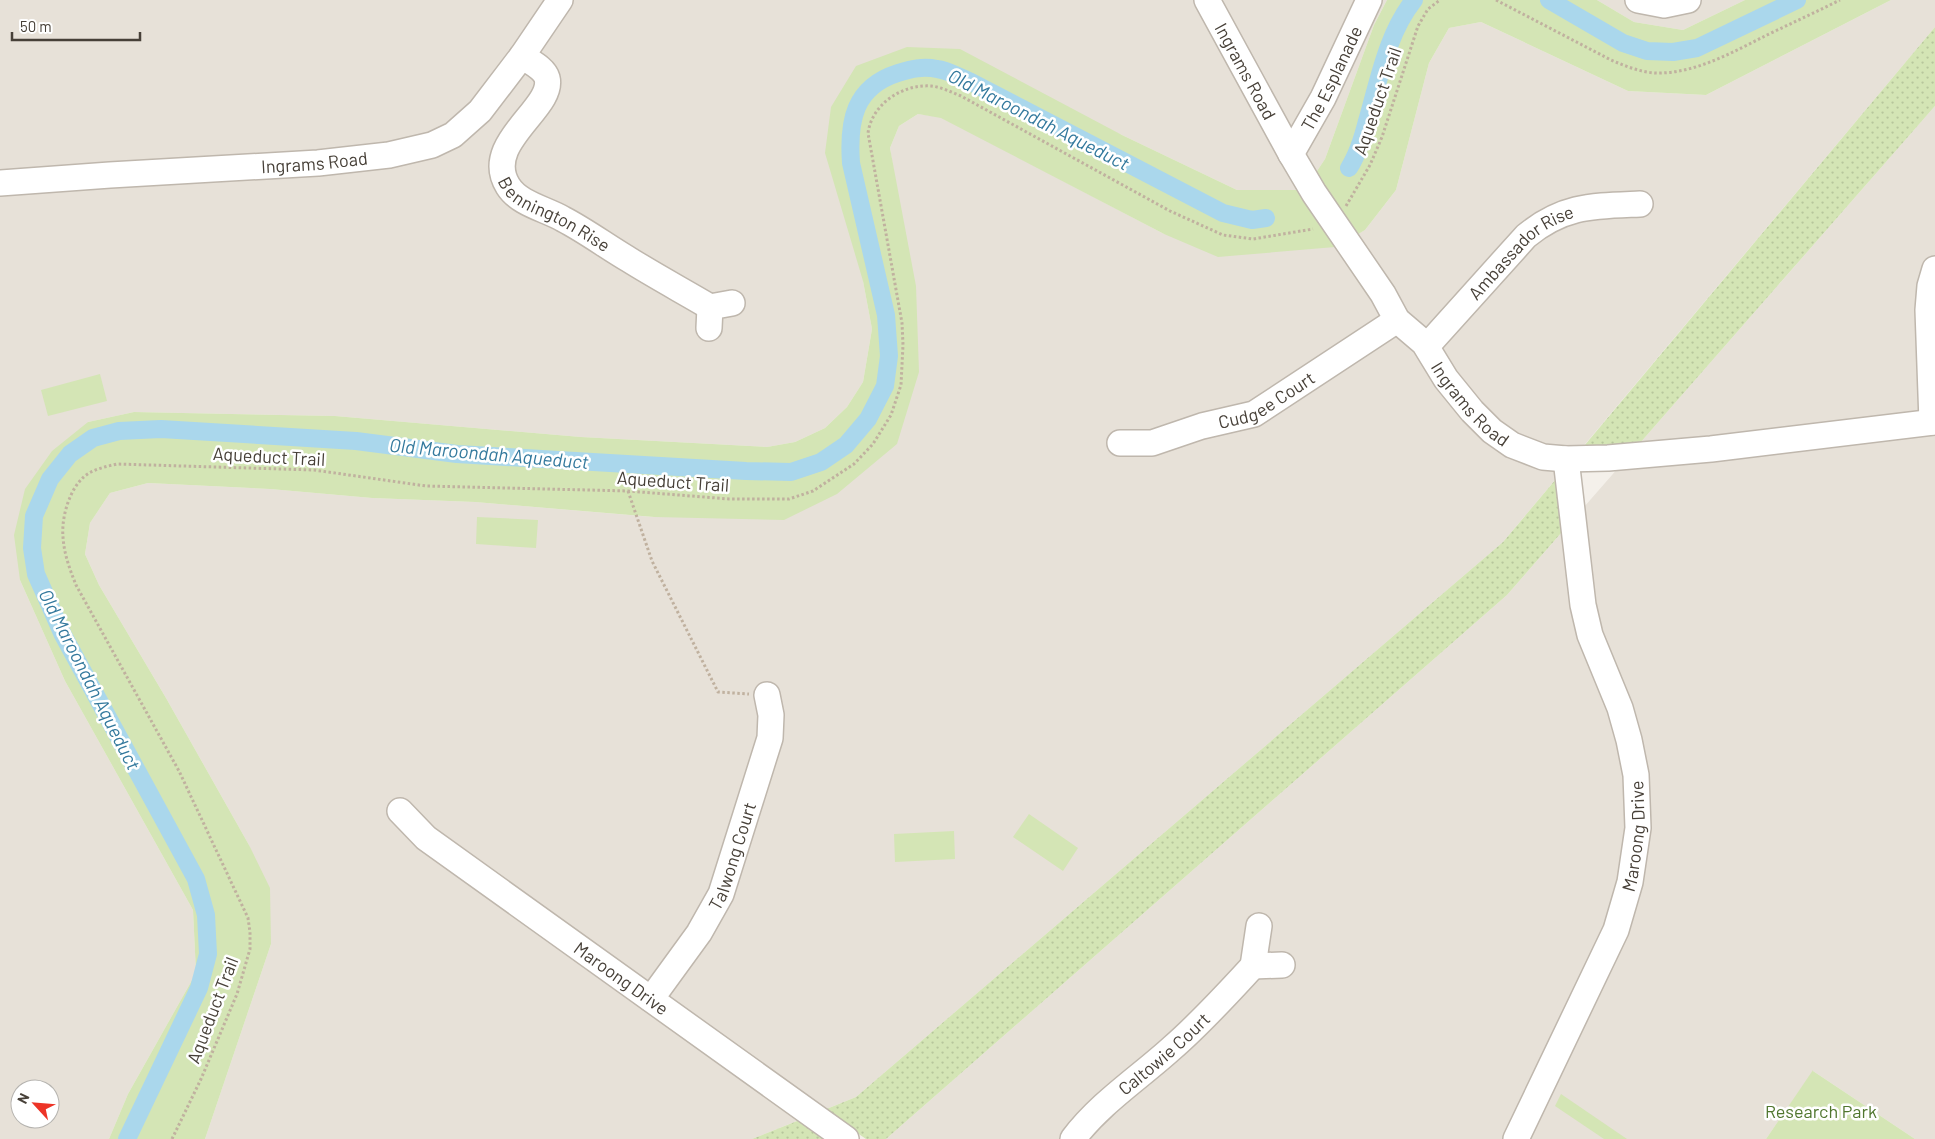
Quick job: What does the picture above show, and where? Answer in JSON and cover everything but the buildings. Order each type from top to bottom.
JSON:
[{"type":"street","name":"Ingrams Road","points":[[0,183],[294,165],[365,158],[413,150],[442,140],[471,120],[488,102],[560,0]]},
{"type":"street","name":"Ingrams Road","points":[[1207,0],[1291,154],[1335,224],[1383,294],[1397,320],[1427,346],[1453,390],[1492,432],[1512,445],[1543,457],[1566,459],[1608,458],[1711,450],[1933,422]]},
{"type":"street","name":"The Esplanade","points":[[1291,154],[1323,98],[1369,0]]},
{"type":"street","points":[[1638,0],[1650,4],[1664,5],[1688,0]]},
{"type":"street","name":"Bennington Rise","points":[[522,56],[541,70],[547,77],[548,86],[544,96],[505,151],[502,163],[508,186],[524,200],[564,219],[717,313]]},
{"type":"street","name":"Ambassador Rise","points":[[1427,346],[1521,242],[1540,225],[1555,216],[1572,210],[1640,204]]},
{"type":"street","points":[[1933,422],[1928,310],[1930,286],[1935,269]]},
{"type":"street","name":"Cudgee Court","points":[[1120,443],[1152,443],[1202,426],[1254,414],[1397,320]]},
{"type":"street","name":"Maroong Drive","points":[[1516,1139],[1616,930],[1630,882],[1638,828],[1636,775],[1629,740],[1620,708],[1593,643],[1583,604],[1566,459]]},
{"type":"street","name":"Talwong Court","points":[[651,999],[708,919],[724,887],[770,738],[772,716],[767,695]]},
{"type":"street","name":"Maroong Drive","points":[[400,811],[426,838],[846,1139]]},
{"type":"street","points":[[1259,926],[1253,966],[1282,965]]},
{"type":"street","name":"Caltowie Court","points":[[1073,1139],[1102,1107],[1185,1037],[1253,966]]},
{"type":"path","name":"Aqueduct Trail","points":[[172,1139],[201,1079],[237,994],[250,949],[250,932],[248,918],[178,771],[76,586],[66,558],[62,536],[65,515],[72,493],[89,472],[117,464],[314,470],[426,486],[628,491],[729,499],[789,499],[814,491],[854,464],[873,444],[891,415],[901,385],[902,323],[868,133],[869,124],[884,102],[904,91],[921,86],[933,86],[961,96],[1170,211],[1223,235],[1253,239],[1335,224],[1370,165],[1379,144],[1418,26],[1428,10],[1440,0]]},
{"type":"path","points":[[1496,0],[1611,60],[1630,68],[1662,73],[1688,70],[1732,53],[1840,0]]},
{"type":"path","points":[[628,491],[652,561],[718,692],[767,695]]},
{"type":"shaded area","points":[[0,0],[1387,0],[1374,25],[1325,159],[1313,177],[1298,190],[1237,190],[1122,135],[907,47],[863,281],[872,329],[863,382],[847,407],[825,428],[795,442],[767,447],[581,437],[335,416],[134,412],[88,422],[20,580],[65,681],[193,910],[196,973],[128,1094],[109,1139],[0,1139]]},
{"type":"shaded area","points":[[1597,0],[1745,0],[1683,30],[1634,22]]},
{"type":"shaded area","points":[[1891,0],[1935,0],[1935,27],[1503,542],[856,1097],[752,1139],[205,1139],[271,944],[249,845],[166,698],[99,585],[85,554],[90,523],[110,493],[148,483],[270,489],[372,498],[475,502],[653,517],[897,444],[894,173],[890,148],[899,126],[918,114],[941,117],[1164,234],[1335,247],[1365,230],[1396,190],[1429,63],[1449,28],[1481,22],[1628,91],[1706,95]]},
{"type":"shaded area","points":[[1935,106],[1935,1139],[1915,1139],[1813,1071],[1766,1139],[886,1139],[1507,595]]},
{"type":"green space","points":[[1387,0],[1597,0],[1634,22],[1683,30],[1745,0],[1891,0],[1706,95],[1628,91],[1481,22],[1449,28],[1429,63],[1396,190],[1365,230],[1355,236],[1313,177],[1325,159],[1374,25]]},
{"type":"green space","points":[[1935,27],[1935,106],[1640,443],[1584,446]]},
{"type":"green space","points":[[907,47],[960,49],[1122,135],[1237,190],[1298,190],[1335,247],[1218,257],[1164,234],[941,118],[918,114],[899,126],[890,148],[916,286],[919,372],[897,444],[837,494],[784,520],[654,517],[475,502],[372,498],[270,489],[148,483],[110,493],[90,523],[85,554],[99,585],[166,698],[249,845],[270,888],[271,944],[205,1139],[109,1139],[128,1094],[196,973],[193,910],[65,681],[20,580],[14,535],[25,489],[52,451],[88,422],[134,412],[335,416],[581,437],[767,447],[795,442],[825,428],[847,407],[863,382],[872,329],[863,281],[825,153],[831,107],[856,66]]},
{"type":"green space","points":[[100,374],[107,401],[48,416],[41,390]]},
{"type":"green space","points":[[1556,479],[1562,532],[1507,595],[886,1139],[866,1139],[824,1110],[856,1097],[1503,542]]},
{"type":"green space","points":[[477,517],[538,520],[536,548],[476,544]]},
{"type":"green space","points":[[1029,814],[1078,848],[1063,871],[1013,837]]},
{"type":"green space","points":[[954,831],[955,859],[895,862],[894,834]]},
{"type":"green space","name":"Research Park","points":[[1813,1071],[1915,1139],[1766,1139]]},
{"type":"green space","points":[[1561,1094],[1627,1139],[1604,1139],[1555,1106]]},
{"type":"green space","points":[[802,1119],[830,1139],[752,1139]]},
{"type":"waterway","name":"Old Maroondah Aqueduct","points":[[1349,168],[1362,139],[1390,42],[1414,0]]},
{"type":"waterway","name":"Old Maroondah Aqueduct","points":[[1549,0],[1623,43],[1647,51],[1673,52],[1697,48],[1797,0]]},
{"type":"waterway","name":"Old Maroondah Aqueduct","points":[[127,1139],[199,988],[208,954],[206,915],[196,879],[63,635],[36,574],[32,548],[34,516],[50,479],[70,454],[93,438],[119,431],[161,429],[356,441],[457,454],[746,471],[791,472],[821,462],[846,445],[868,419],[885,386],[889,356],[886,315],[851,163],[850,148],[853,120],[857,107],[872,87],[883,79],[912,69],[927,68],[941,70],[969,81],[1223,213],[1252,220],[1266,218]]}]
